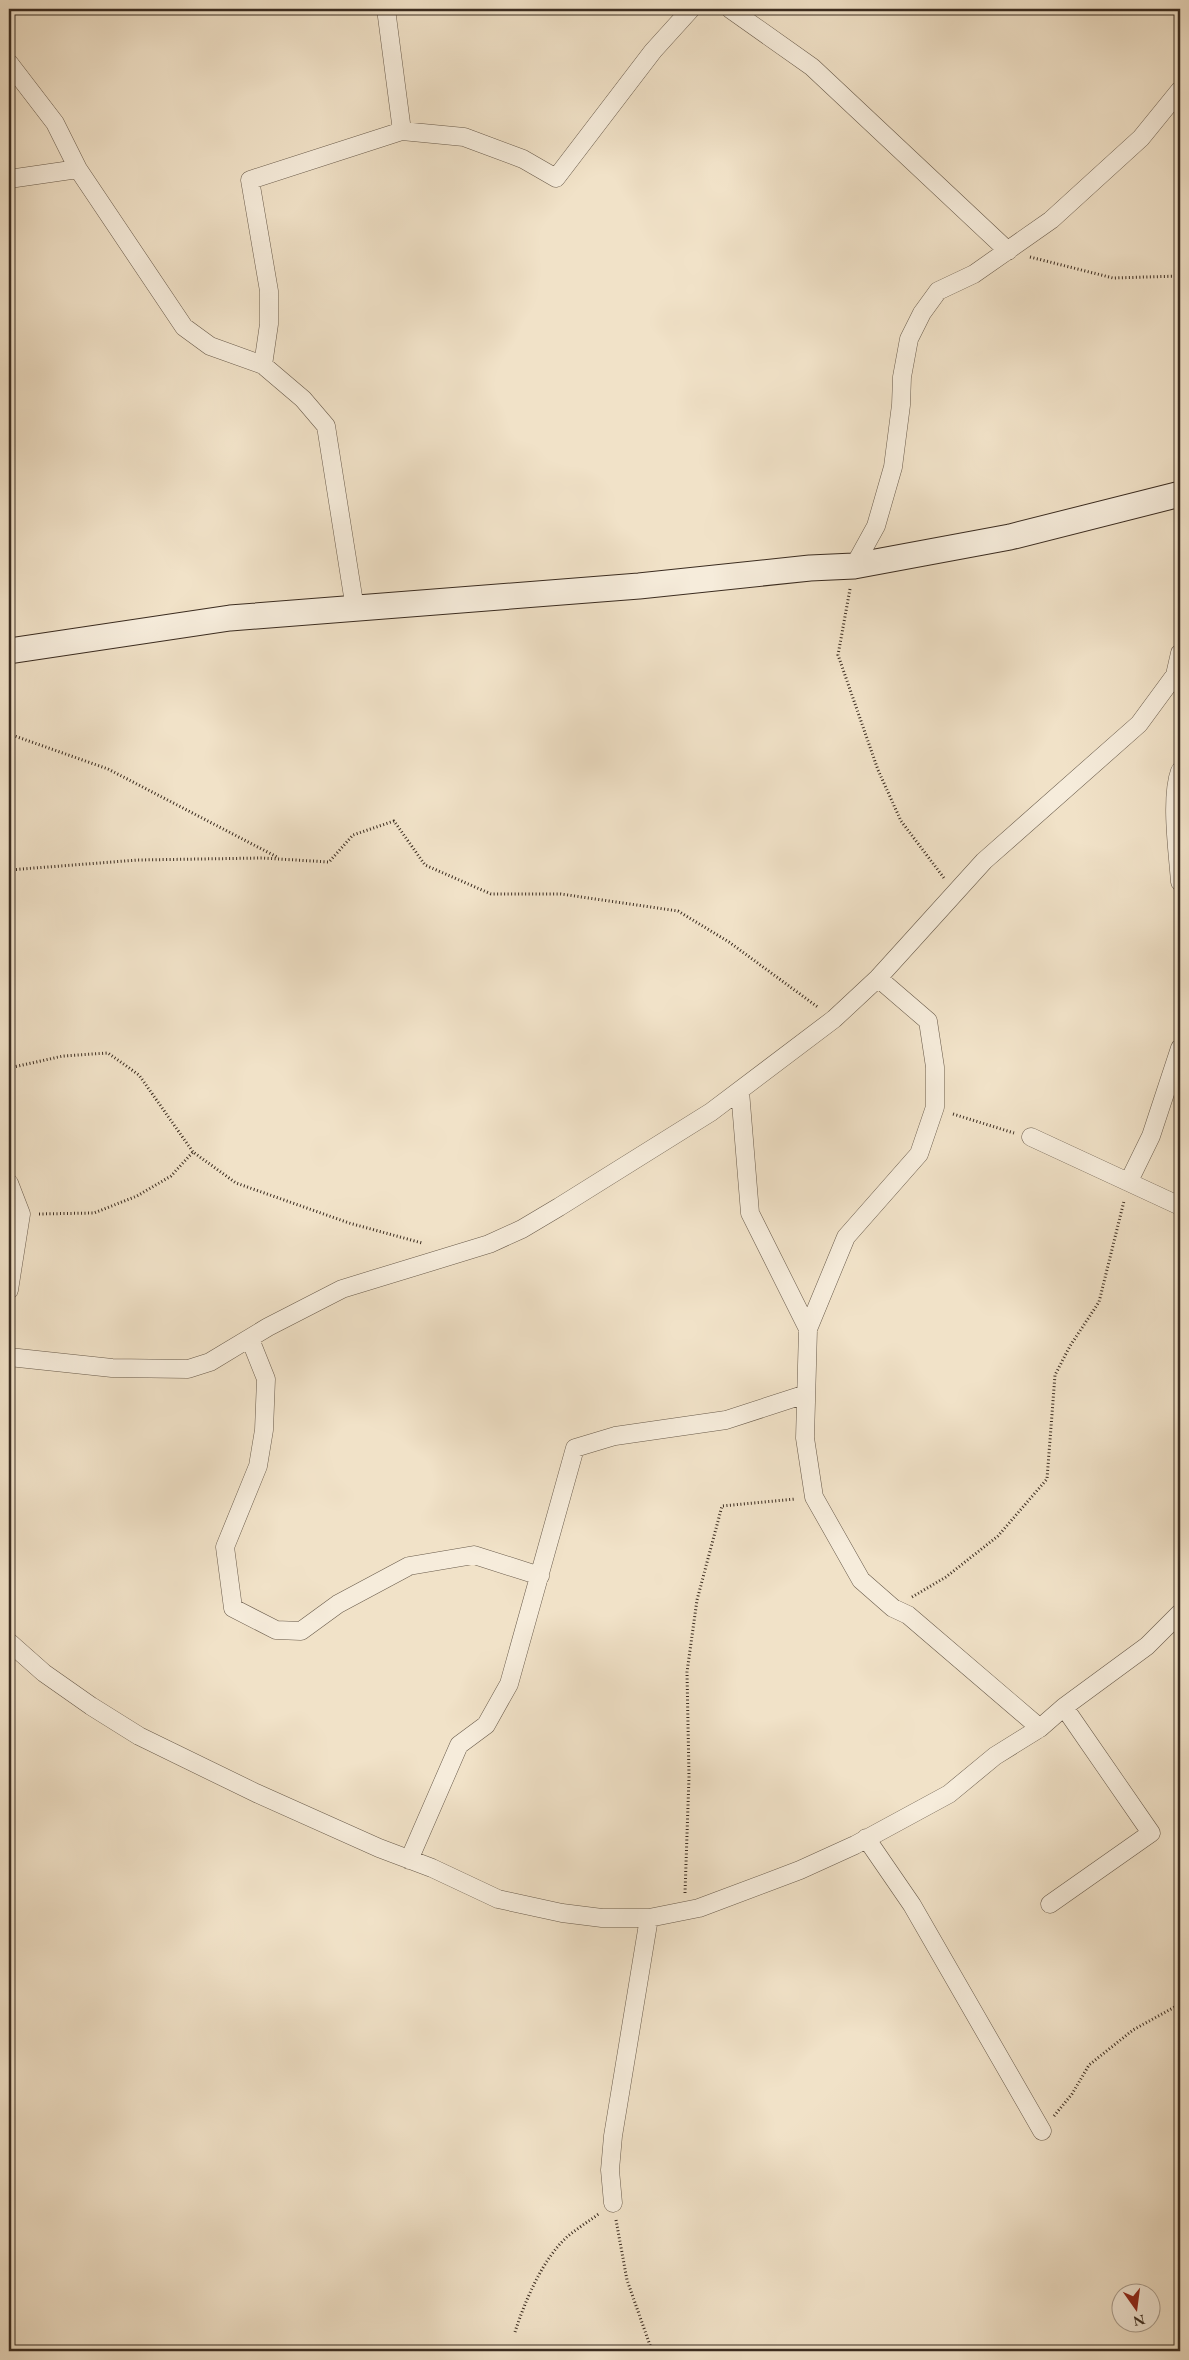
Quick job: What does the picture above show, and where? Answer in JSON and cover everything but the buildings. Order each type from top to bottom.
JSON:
[{"type":"main road","points":[[9,652],[230,618],[639,586],[810,568],[854,566],[1010,537],[1180,494]]},
{"type":"street","points":[[386,9],[402,131]]},
{"type":"street","points":[[263,365],[269,324],[269,291],[250,180],[402,131],[464,138],[523,159],[556,178],[653,51],[691,9]]},
{"type":"street","points":[[730,9],[812,67],[1008,251]]},
{"type":"street","points":[[9,63],[55,123],[78,169],[184,327],[210,346],[263,365],[303,399],[326,426],[355,609]]},
{"type":"street","points":[[854,566],[876,526],[893,467],[901,405],[902,377],[909,340],[922,313],[938,291],[974,274],[1051,220],[1141,138],[1180,90]]},
{"type":"street","points":[[9,179],[78,169]]},
{"type":"street","points":[[9,1358],[112,1368],[188,1369],[210,1362],[342,1288],[489,1244],[522,1229],[678,1133],[740,1091],[834,1019],[878,978],[984,860],[1139,724],[1174,675],[1180,653]]},
{"type":"street","points":[[1180,771],[1177,781],[1177,844],[1180,882]]},
{"type":"street","points":[[878,978],[928,1021],[935,1067],[935,1107],[919,1154],[846,1237],[808,1329],[805,1438],[814,1497],[861,1580],[893,1608],[908,1615],[1040,1728]]},
{"type":"street","points":[[1129,1181],[1152,1136],[1180,1048]]},
{"type":"street","points":[[740,1091],[750,1213],[808,1329]]},
{"type":"street","points":[[1031,1137],[1180,1206]]},
{"type":"street","points":[[9,1184],[21,1214],[9,1290]]},
{"type":"street","points":[[250,1339],[266,1379],[264,1430],[258,1466],[225,1547],[232,1608],[276,1630],[302,1631],[338,1604],[409,1566],[474,1555],[540,1576]]},
{"type":"street","points":[[410,1860],[458,1745],[486,1725],[509,1684],[575,1448],[615,1436],[726,1420],[806,1394]]},
{"type":"street","points":[[9,1642],[44,1673],[91,1706],[139,1736],[256,1793],[498,1899],[562,1913],[602,1918],[649,1918],[699,1908],[800,1870],[866,1838],[948,1794],[995,1756],[1040,1728],[1064,1707],[1147,1646],[1180,1613]]},
{"type":"street","points":[[1050,1904],[1151,1833],[1064,1707]]},
{"type":"street","points":[[866,1838],[912,1905],[1023,2094],[1042,2131]]},
{"type":"street","points":[[613,2203],[610,2170],[613,2136],[649,1918]]},
{"type":"path","points":[[1008,251],[1113,278],[1180,276]]},
{"type":"path","points":[[854,566],[838,655],[878,770],[901,820],[954,892]]},
{"type":"path","points":[[9,734],[108,770],[280,859]]},
{"type":"path","points":[[9,870],[138,860],[280,859],[330,862],[353,835],[394,821],[425,865],[491,894],[561,894],[678,911],[729,942],[834,1019]]},
{"type":"path","points":[[9,1068],[63,1056],[108,1053],[139,1075],[193,1152],[236,1183],[349,1223],[456,1253]]},
{"type":"path","points":[[935,1107],[973,1122],[1031,1137]]},
{"type":"path","points":[[21,1214],[94,1213],[138,1196],[171,1176],[193,1152]]},
{"type":"path","points":[[893,1608],[946,1577],[998,1536],[1047,1479],[1055,1375],[1070,1346],[1099,1302],[1129,1181]]},
{"type":"path","points":[[684,1911],[689,1777],[687,1672],[697,1600],[722,1506],[814,1497]]},
{"type":"path","points":[[1042,2131],[1072,2094],[1089,2066],[1133,2030],[1180,2004]]},
{"type":"path","points":[[515,2332],[526,2299],[543,2269],[566,2238],[613,2203],[627,2280],[652,2351]]}]
